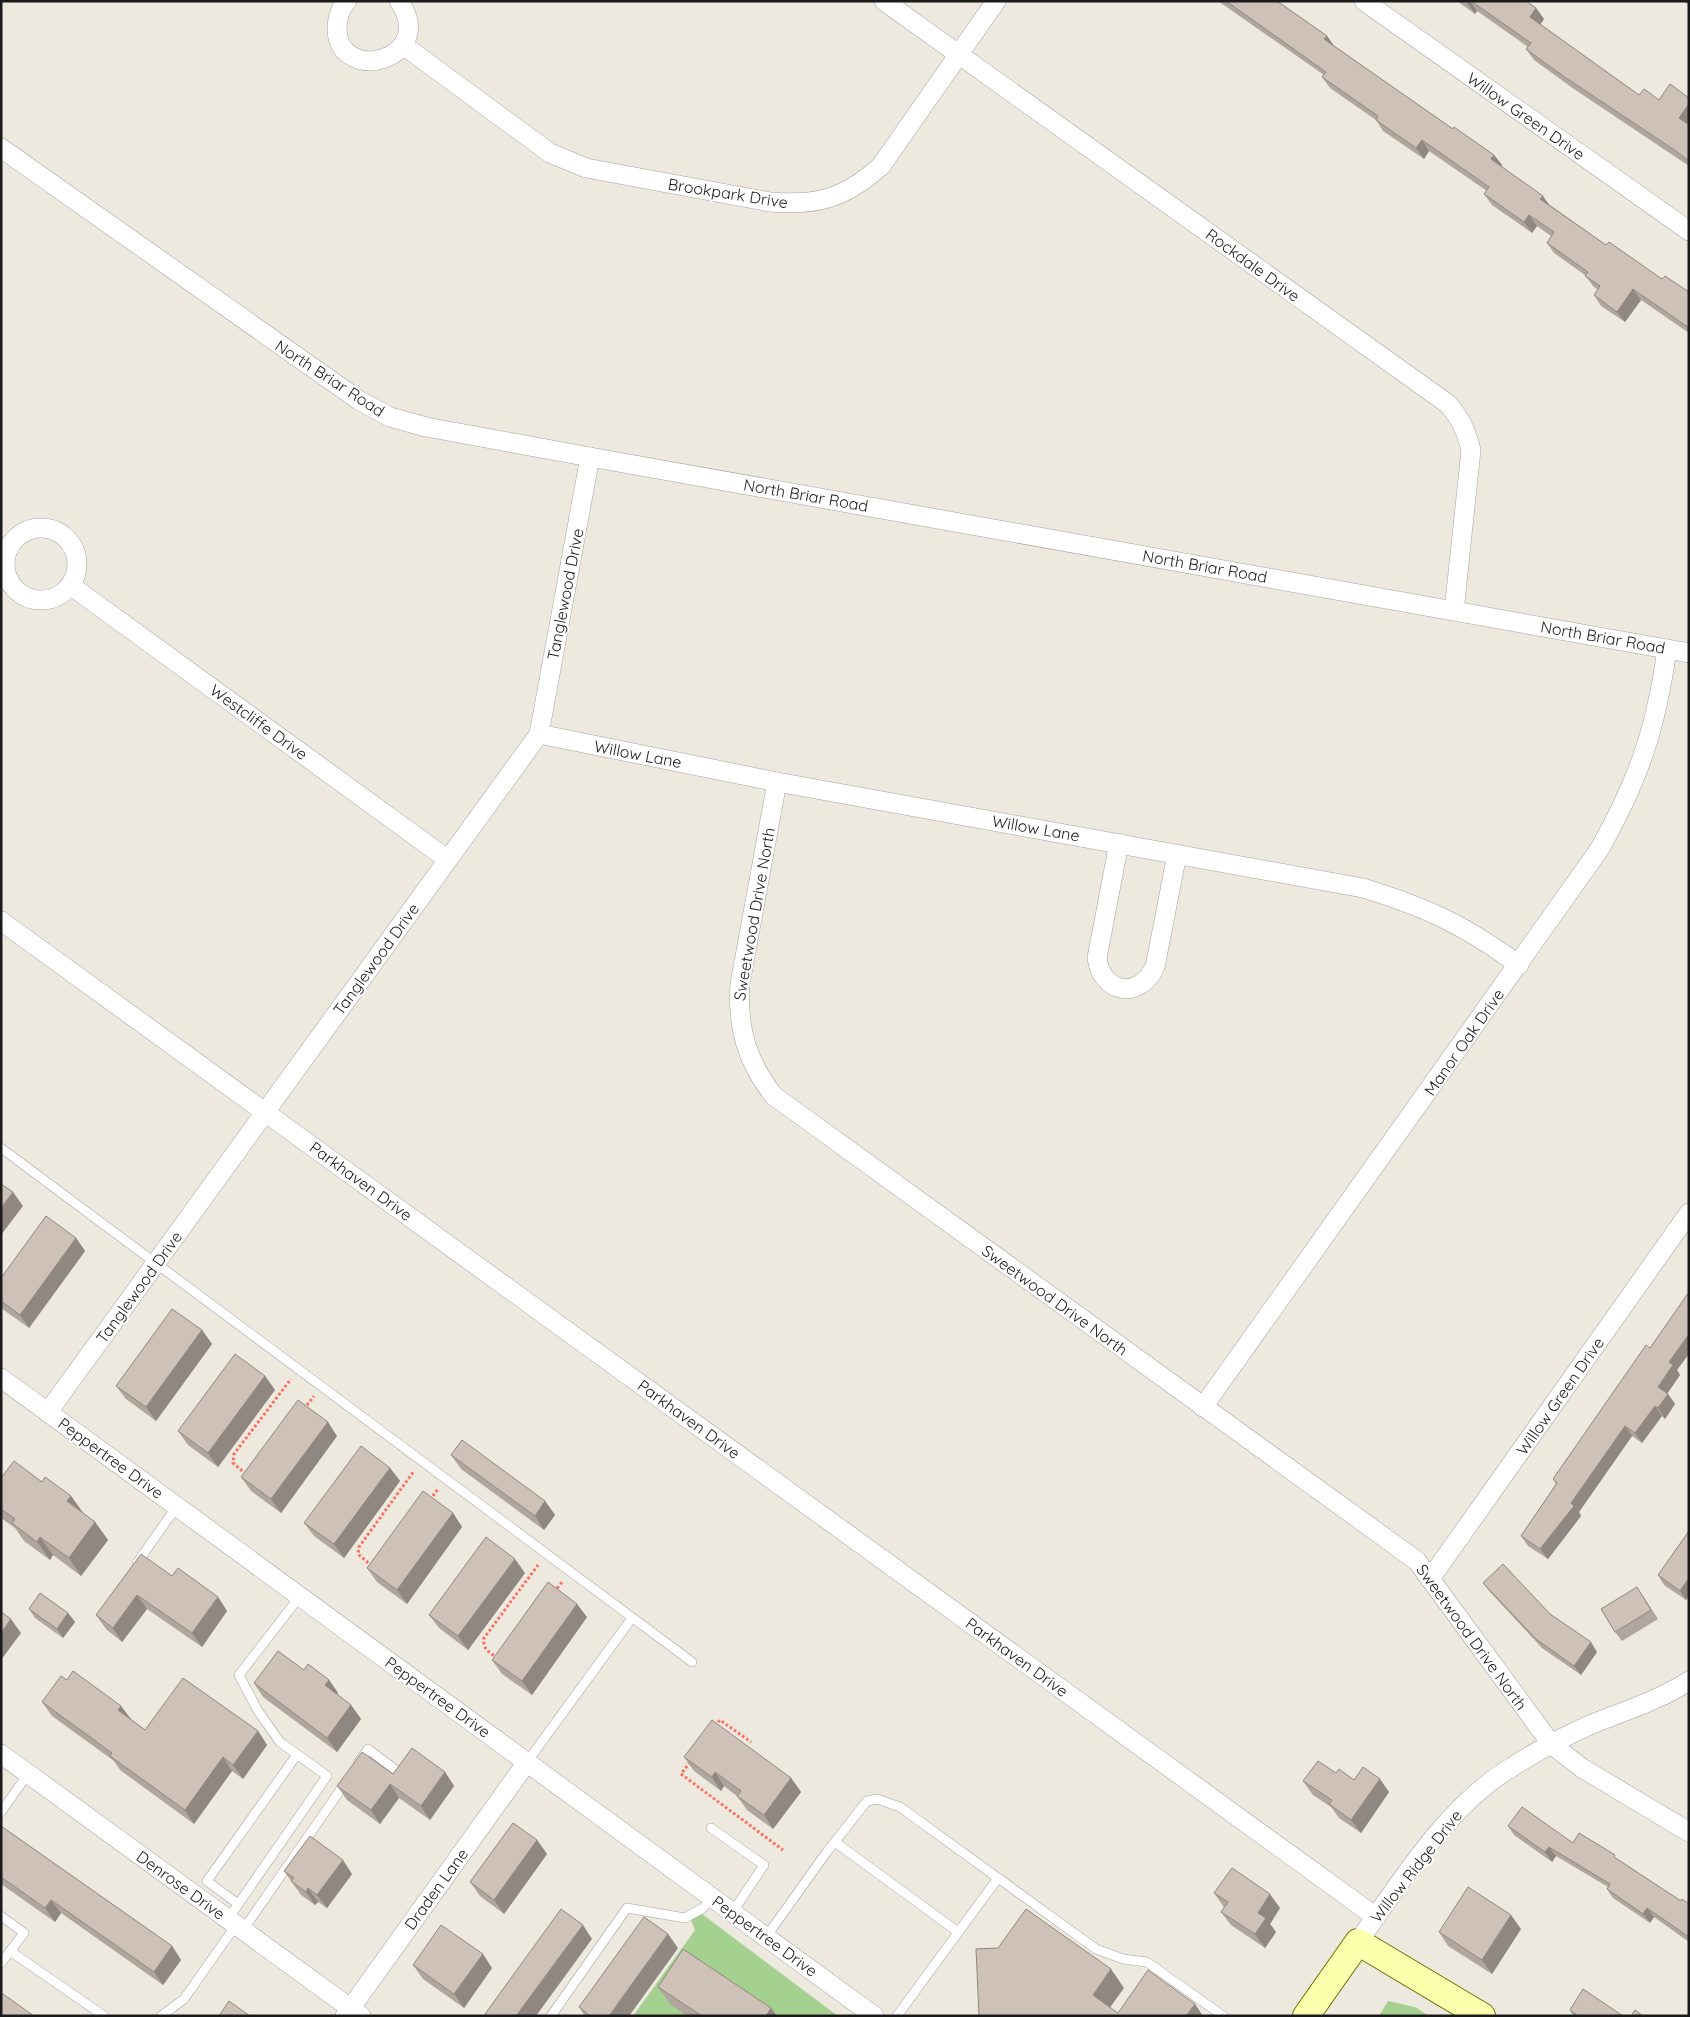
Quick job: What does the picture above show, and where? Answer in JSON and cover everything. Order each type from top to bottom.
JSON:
[{"type":"street","points":[[347,1],[341,9],[337,20],[338,33],[342,44],[350,53],[360,59],[372,62],[384,60],[395,54],[403,45],[408,34],[409,22],[405,10],[399,1]]},
{"type":"street","name":"Rockdale Drive","points":[[884,1],[1448,404],[1459,417],[1466,431],[1471,450],[1454,611]]},
{"type":"street","name":"Brookpark Drive","points":[[403,45],[550,153],[560,158],[586,168],[770,202],[796,204],[817,202],[841,195],[862,182],[881,166],[996,1]]},
{"type":"street","name":"Willow Green Drive","points":[[1364,1],[1689,231]]},
{"type":"street","name":"North Briar Road","points":[[1,148],[373,410],[426,427],[1689,653]]},
{"type":"street","name":"Tanglewood Drive","points":[[48,1412],[538,734],[590,457]]},
{"type":"street","name":"Westcliffe Drive","points":[[70,585],[447,859]]},
{"type":"street","name":"Manor Oak Drive","points":[[1204,1407],[1599,850],[1625,803],[1650,739],[1661,694],[1667,649]]},
{"type":"street","name":"Willow Lane","points":[[538,734],[777,782],[1363,888],[1411,902],[1445,917],[1478,936],[1519,965]]},
{"type":"street","name":"Sweetwood Drive North","points":[[777,782],[740,984],[738,1007],[742,1035],[749,1057],[760,1078],[774,1096],[1417,1561],[1552,1745],[1582,1768],[1689,1832]]},
{"type":"street","points":[[1119,843],[1097,958],[1102,976],[1117,987],[1136,987],[1151,976],[1155,968],[1177,854]]},
{"type":"street","name":"Parkhaven Drive","points":[[1,921],[1376,1917]]},
{"type":"street","name":"Willow Green Drive","points":[[1430,1579],[1689,1213]]},
{"type":"street","name":"Peppertree Drive","points":[[1,1378],[874,2016]]},
{"type":"street","name":"Willow Ridge Drive","points":[[1306,2016],[1447,1821],[1486,1784],[1512,1766],[1552,1745],[1590,1726],[1654,1700],[1689,1681]]},
{"type":"street","name":"Denrose Drive","points":[[1,1754],[236,1919],[352,2013]]},
{"type":"street","name":"Draden Lane","points":[[352,2013],[527,1762]]},
{"type":"street","points":[[1358,1942],[1482,2016]]},
{"type":"lane","points":[[1,1148],[157,1262],[692,1662]]},
{"type":"lane","points":[[131,1570],[177,1506]]},
{"type":"lane","points":[[161,2016],[184,1999],[326,1776],[296,1756],[280,1742],[258,1711],[239,1675],[300,1596]]},
{"type":"lane","points":[[527,1762],[632,1618]]},
{"type":"lane","points":[[236,1919],[368,1749],[401,1774]]},
{"type":"lane","points":[[236,1919],[207,1881],[296,1756]]},
{"type":"lane","points":[[1,1812],[28,1774]]},
{"type":"lane","points":[[766,1937],[867,1801],[877,1799],[900,1807],[1096,1949],[1123,1959],[1147,1962],[1223,2016]]},
{"type":"lane","points":[[711,1828],[764,1866],[732,1912]]},
{"type":"lane","points":[[835,1842],[899,1891],[958,1932]]},
{"type":"lane","points":[[897,2016],[998,1878]]},
{"type":"lane","points":[[551,2016],[627,1908],[685,1918],[703,1908],[712,1897]]},
{"type":"lane","points":[[1,1916],[24,1933],[1,1963]]},
{"type":"lane","points":[[10,1951],[104,2016]]},
{"type":"path","points":[[254,1476],[248,1476],[237,1468],[232,1458],[298,1368]]},
{"type":"path","points":[[298,1417],[322,1385]]},
{"type":"path","points":[[379,1567],[373,1566],[362,1559],[358,1554],[359,1547],[422,1461]]},
{"type":"path","points":[[429,1501],[446,1478]]},
{"type":"path","points":[[504,1658],[498,1658],[486,1649],[483,1643],[484,1638],[546,1554]]},
{"type":"path","points":[[553,1594],[570,1572]]},
{"type":"path","points":[[714,1728],[720,1720],[751,1742]]},
{"type":"path","points":[[692,1759],[681,1774],[783,1850]]},
{"type":"green space","points":[[698,1911],[838,2016],[633,2016],[695,1930],[689,1915]]},
{"type":"green space","points":[[1388,2001],[1415,2007],[1429,2016],[1379,2016]]},
{"type":"building","points":[[1226,1],[1277,1],[1327,36],[1324,39],[1453,129],[1454,127],[1494,155],[1491,159],[1543,196],[1540,199],[1606,245],[1609,242],[1662,279],[1665,276],[1689,292],[1689,328],[1633,289],[1617,312],[1594,295],[1600,286],[1585,276],[1588,272],[1547,243],[1554,232],[1529,215],[1524,222],[1484,194],[1489,187],[1422,140],[1416,148],[1376,120],[1378,116],[1322,77],[1326,72]]},
{"type":"building","points":[[1471,1],[1526,1],[1536,8],[1530,17],[1639,95],[1644,89],[1659,100],[1670,84],[1689,98],[1689,104],[1679,118],[1689,125],[1689,161],[1526,49],[1531,43]]},
{"type":"building","points":[[1,1184],[13,1192],[1,1208]]},
{"type":"building","points":[[46,1216],[76,1238],[20,1315],[1,1301],[1,1278]]},
{"type":"building","points":[[1689,1292],[1689,1334],[1669,1362],[1673,1365],[1658,1387],[1668,1394],[1658,1408],[1655,1406],[1635,1433],[1625,1426],[1571,1503],[1574,1506],[1540,1549],[1521,1536],[1557,1483],[1553,1479],[1646,1345],[1650,1348]]},
{"type":"building","points":[[172,1309],[202,1330],[146,1407],[116,1386]]},
{"type":"building","points":[[235,1354],[265,1376],[208,1453],[178,1431]]},
{"type":"building","points":[[298,1400],[328,1422],[271,1499],[241,1477]]},
{"type":"building","points":[[462,1440],[545,1501],[535,1516],[451,1455]]},
{"type":"building","points":[[361,1446],[390,1468],[334,1544],[304,1523]]},
{"type":"building","points":[[14,1461],[42,1482],[45,1477],[71,1496],[67,1501],[95,1522],[69,1558],[40,1537],[37,1542],[12,1523],[15,1519],[1,1509],[1,1478]]},
{"type":"building","points":[[423,1491],[453,1513],[397,1590],[367,1568]]},
{"type":"building","points":[[1689,1531],[1689,1578],[1680,1591],[1658,1575]]},
{"type":"building","points":[[486,1537],[515,1559],[458,1636],[429,1615]]},
{"type":"building","points":[[141,1554],[172,1576],[178,1568],[218,1597],[192,1633],[137,1595],[113,1628],[96,1615]]},
{"type":"building","points":[[1503,1564],[1550,1614],[1591,1642],[1574,1666],[1536,1639],[1483,1583]]},
{"type":"building","points":[[548,1582],[577,1604],[522,1681],[492,1660]]},
{"type":"building","points":[[1637,1587],[1651,1610],[1615,1632],[1601,1609]]},
{"type":"building","points":[[40,1593],[68,1613],[57,1629],[29,1609]]},
{"type":"building","points":[[1,1612],[11,1619],[1,1633]]},
{"type":"building","points":[[278,1651],[304,1670],[308,1664],[329,1680],[325,1685],[351,1705],[327,1738],[254,1683]]},
{"type":"building","points":[[73,1671],[121,1706],[118,1710],[145,1730],[183,1678],[258,1731],[233,1765],[223,1757],[185,1810],[110,1756],[112,1753],[42,1702],[61,1676],[67,1680]]},
{"type":"building","points":[[712,1720],[791,1778],[764,1815],[737,1796],[741,1791],[715,1772],[712,1777],[684,1757]]},
{"type":"building","points":[[412,1748],[445,1772],[421,1806],[390,1784],[371,1810],[337,1786],[362,1752],[393,1774]]},
{"type":"building","points":[[1318,1761],[1336,1773],[1339,1769],[1354,1780],[1363,1767],[1380,1779],[1351,1820],[1329,1804],[1332,1800],[1303,1781]]},
{"type":"building","points":[[1522,1807],[1573,1843],[1579,1833],[1615,1855],[1614,1857],[1681,1901],[1682,1899],[1689,1904],[1689,1937],[1647,1908],[1643,1914],[1607,1889],[1610,1884],[1549,1847],[1545,1852],[1508,1826]]},
{"type":"building","points":[[513,1823],[537,1840],[494,1900],[470,1882]]},
{"type":"building","points":[[1,1826],[172,1946],[154,1972],[51,1900],[45,1908],[1,1877]]},
{"type":"building","points":[[310,1836],[343,1860],[317,1895],[308,1888],[306,1892],[291,1881],[294,1878],[284,1871]]},
{"type":"building","points":[[1232,1868],[1270,1894],[1258,1913],[1266,1918],[1255,1934],[1221,1912],[1228,1902],[1214,1893]]},
{"type":"building","points":[[1468,1887],[1511,1915],[1482,1960],[1439,1932]]},
{"type":"building","points":[[561,1909],[583,1925],[516,2016],[488,2016],[485,2014]]},
{"type":"building","points":[[1026,1909],[1111,1969],[1093,1995],[1118,2013],[1148,1970],[1195,2004],[1186,2016],[979,2016],[976,1949],[998,1948]]},
{"type":"building","points":[[644,1917],[668,1934],[609,2016],[590,2016],[579,2007]]},
{"type":"building","points":[[441,1925],[483,1954],[454,1994],[413,1965]]},
{"type":"building","points":[[683,1949],[771,2008],[766,2016],[702,2016],[658,1987]]},
{"type":"building","points":[[1583,1989],[1623,2016],[1578,2016],[1570,2010]]},
{"type":"building","points":[[3,1994],[34,2016],[1,2016],[1,1996]]},
{"type":"building","points":[[229,2001],[250,2016],[219,2016]]},
{"type":"building","points":[[1635,2010],[1643,2016],[1631,2016]]}]
